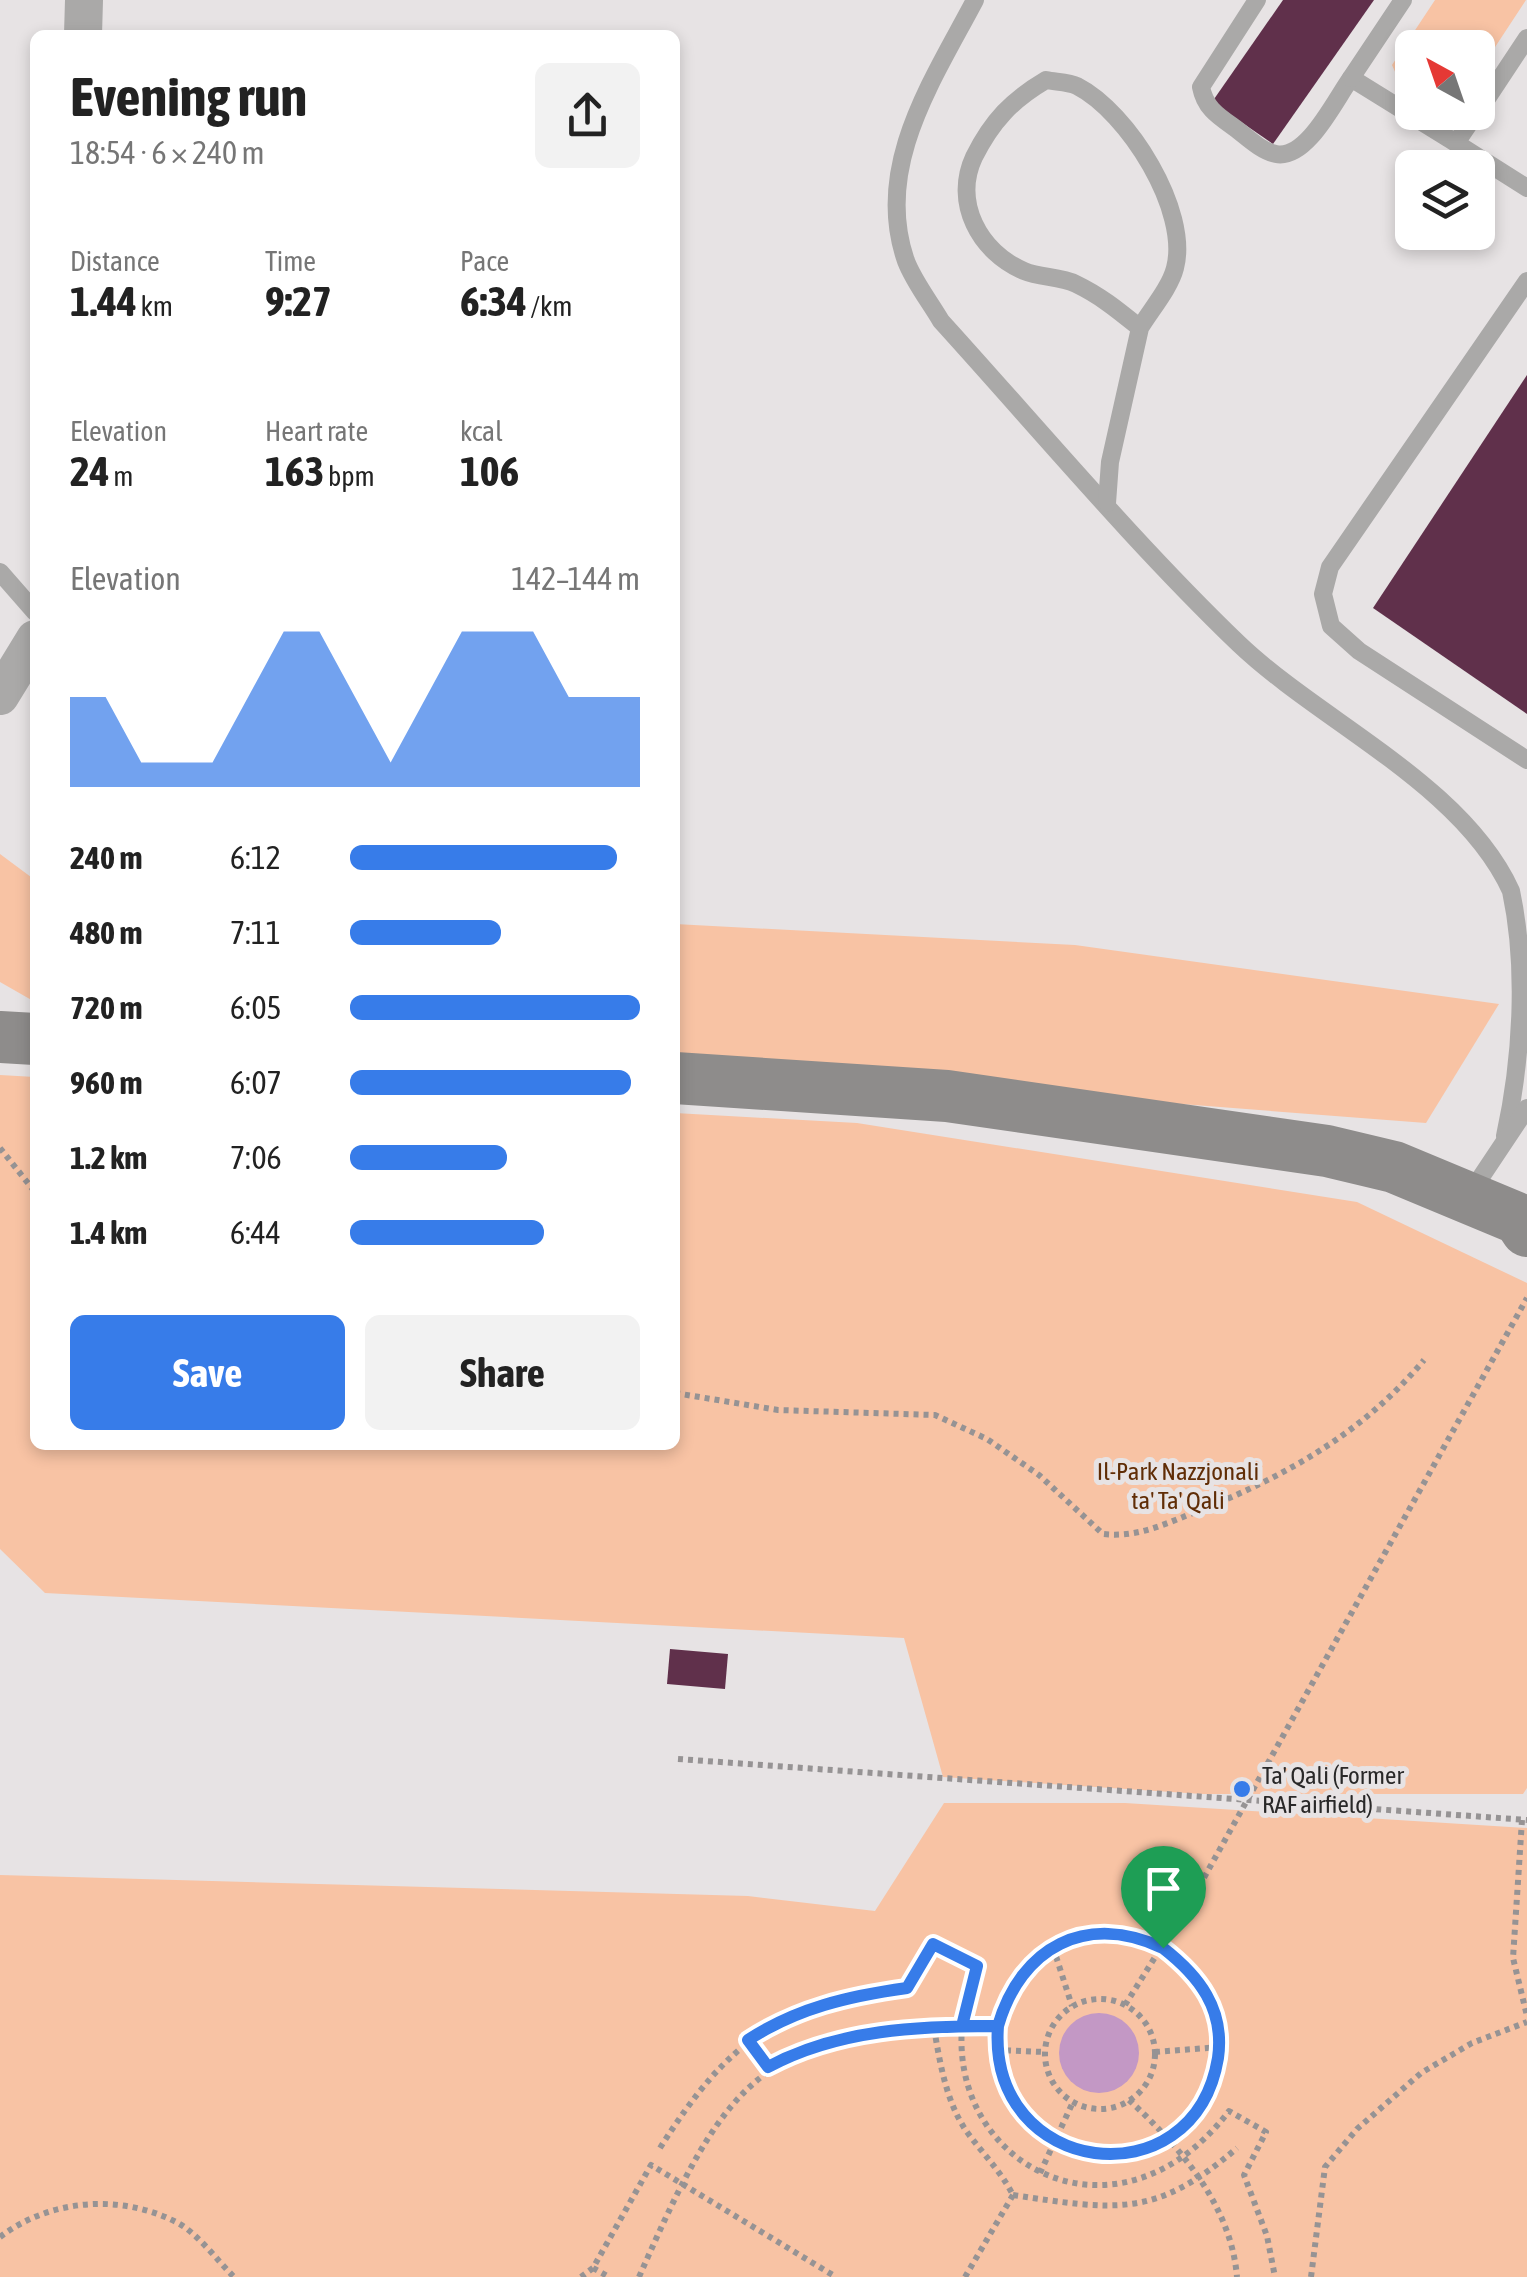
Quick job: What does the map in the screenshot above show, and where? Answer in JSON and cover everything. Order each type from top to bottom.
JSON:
[{"type":"main road","points":[[0,1037],[30,1039]]},
{"type":"main road","points":[[680,1078],[947,1096],[1327,1151],[1394,1167],[1519,1219],[1527,1230]]},
{"type":"street","points":[[82,30],[84,0]]},
{"type":"street","points":[[0,696],[30,647]]},
{"type":"lane","points":[[975,0],[913,120],[895,186],[906,261],[941,322],[1238,642],[1432,795],[1478,840],[1510,890],[1526,939],[1524,1064],[1505,1136]]},
{"type":"lane","points":[[1257,0],[1206,74],[1204,100],[1212,112],[1278,155],[1304,144],[1403,0]]},
{"type":"lane","points":[[1495,85],[1527,38]]},
{"type":"lane","points":[[1351,78],[1527,188]]},
{"type":"lane","points":[[1107,503],[1110,462],[1140,328],[1175,269],[1176,223],[1150,164],[1117,119],[1076,85],[1046,80],[1014,99],[987,132],[967,172],[966,212],[990,246],[1023,270],[1087,289],[1140,328]]},
{"type":"lane","points":[[1456,143],[1465,130]]},
{"type":"lane","points":[[1527,281],[1330,567],[1323,594],[1332,626],[1359,651],[1527,760]]},
{"type":"lane","points":[[1511,305],[1527,316]]},
{"type":"lane","points":[[0,572],[30,606]]},
{"type":"lane","points":[[1468,1197],[1527,1108]]},
{"type":"path","points":[[0,1148],[30,1186]]},
{"type":"path","points":[[1125,2005],[1163,1948],[1527,1298]]},
{"type":"path","points":[[680,1394],[778,1410],[934,1415],[987,1439],[1038,1475],[1103,1534],[1117,1536],[1154,1528],[1271,1482],[1359,1426],[1396,1394],[1424,1360]]},
{"type":"path","points":[[678,1759],[1524,1820],[1513,1958],[1527,2019],[1472,2043],[1422,2073],[1357,2129],[1325,2167],[1311,2277]]},
{"type":"path","points":[[1110,1932],[1138,1936],[1163,1948],[1192,1970],[1210,1998],[1220,2046],[1206,2098],[1170,2137],[1118,2155],[1090,2154],[1057,2143],[1037,2130],[1016,2108],[1002,2080],[996,2050],[998,2026],[1008,1994],[1027,1967],[1053,1947],[1080,1936],[1110,1932]]},
{"type":"path","points":[[660,2148],[703,2082],[748,2040],[774,2023],[830,2002],[907,1988],[933,1944],[977,1966],[962,2026],[965,2071],[983,2120],[1040,2173],[1063,2184],[1102,2188],[1153,2176],[1209,2138],[1229,2111],[1266,2132],[1244,2175],[1267,2236],[1274,2277]]},
{"type":"path","points":[[1053,1947],[1072,2006]]},
{"type":"path","points":[[1089,2000],[1125,2005],[1146,2024],[1155,2052],[1148,2079],[1129,2100],[1102,2108],[1074,2102],[1052,2081],[1045,2052],[1048,2034],[1072,2006],[1089,2000]]},
{"type":"path","points":[[639,2277],[682,2183],[724,2114],[768,2067],[829,2041],[934,2028],[998,2026]]},
{"type":"path","points":[[934,2028],[954,2106],[964,2128],[997,2165],[1013,2194]]},
{"type":"path","points":[[748,2040],[768,2067]]},
{"type":"path","points":[[1155,2052],[1220,2046]]},
{"type":"path","points":[[996,2050],[1045,2052]]},
{"type":"path","points":[[1129,2100],[1170,2137],[1226,2225],[1237,2277]]},
{"type":"path","points":[[1040,2173],[1074,2102]]},
{"type":"path","points":[[1013,2194],[1109,2208],[1172,2194],[1198,2180],[1237,2148]]},
{"type":"path","points":[[582,2277],[593,2268],[651,2165],[836,2277]]},
{"type":"path","points":[[966,2277],[1013,2194]]},
{"type":"path","points":[[0,2236],[20,2222],[74,2204],[128,2205],[180,2224],[234,2277]]},
{"type":"path","points":[[593,2268],[609,2277]]},
{"type":"green space","points":[[1435,0],[1526,0],[1495,47],[1495,30],[1415,30]]},
{"type":"green space","points":[[0,854],[30,876],[30,999],[0,982]]},
{"type":"green space","points":[[680,924],[1075,945],[1499,1004],[1426,1123],[680,1065]]},
{"type":"green space","name":"Il-Park Nazzjonali ta' Ta' Qali","points":[[0,1075],[30,1077],[30,1450],[680,1450],[680,1113],[857,1123],[1357,1202],[1527,1283],[1527,1788],[1523,1794],[1202,1794],[943,1777],[904,1638],[45,1593],[0,1549]]},
{"type":"green space","points":[[944,1803],[1125,1803],[1527,1828],[1527,2277],[0,2277],[0,1875],[748,1896],[875,1911]]},
{"type":"shaded area","points":[[1099,2013],[1114,2016],[1127,2025],[1136,2038],[1136,2068],[1127,2081],[1114,2090],[1099,2093],[1084,2090],[1071,2081],[1062,2068],[1059,2053],[1062,2038],[1071,2025],[1084,2016]]},
{"type":"building","points":[[1283,0],[1374,0],[1273,144],[1212,102]]},
{"type":"building","points":[[1527,375],[1527,714],[1373,608]]},
{"type":"building","points":[[670,1649],[728,1654],[725,1689],[667,1684]]},
{"type":"place","name":"Ta' Qali (Former RAF airfield)","points":[[1242,1789]]},
{"type":"route","points":[[1163,1948],[1138,1936],[1110,1932],[1080,1936],[1053,1947],[1027,1967],[1008,1994],[998,2026],[901,2029],[829,2041],[768,2067],[748,2040],[774,2023],[830,2002],[907,1988],[933,1944],[977,1966],[967,1990],[962,2026],[998,2026],[996,2050],[1002,2080],[1016,2108],[1037,2130],[1057,2143],[1090,2154],[1118,2155],[1145,2149],[1170,2137],[1190,2120],[1206,2098],[1215,2073],[1220,2046],[1210,1998],[1192,1970],[1163,1948]]}]
